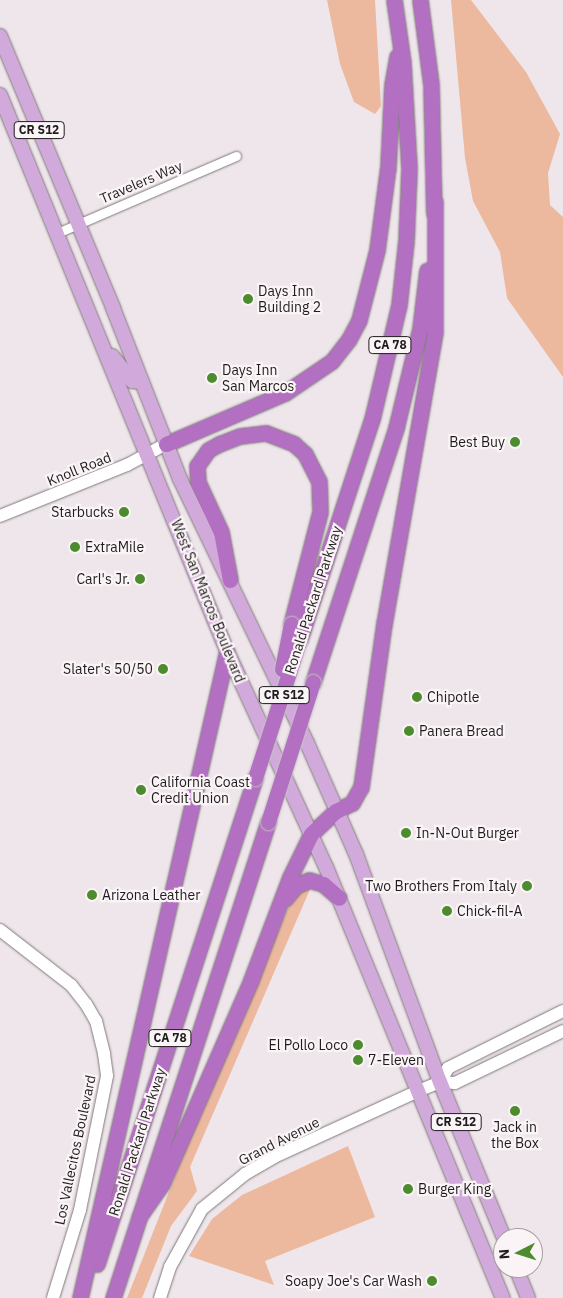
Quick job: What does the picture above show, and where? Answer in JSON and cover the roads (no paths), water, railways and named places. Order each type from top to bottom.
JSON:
[{"type":"highway","name":"Ronald Packard Parkway","points":[[86,1298],[372,419],[399,305],[406,242],[409,168],[400,38],[394,0]]},
{"type":"highway","name":"Ronald Packard Parkway","points":[[113,1298],[408,386],[420,329],[435,202],[431,85],[420,0]]},
{"type":"highway","points":[[166,444],[285,393],[332,361],[349,340],[359,320],[380,232],[388,167],[392,85],[400,38]]},
{"type":"highway","points":[[139,1217],[162,1184],[251,980],[276,910],[311,834],[336,811],[352,803],[361,788],[384,624],[435,332],[435,202]]},
{"type":"highway","points":[[230,580],[221,532],[198,482],[197,466],[208,450],[219,444],[240,436],[266,433],[294,444],[306,454],[320,481],[320,512],[291,624],[272,725]]},
{"type":"highway","points":[[80,1298],[227,650]]},
{"type":"highway","points":[[276,910],[296,886],[308,880],[323,884],[339,898]]},
{"type":"main road","name":"West San Marcos Boulevard","points":[[0,36],[142,382],[180,480],[230,580],[336,811],[440,1082],[500,1228]]},
{"type":"main road","name":"West San Marcos Boulevard","points":[[0,95],[106,350],[146,455],[188,547],[227,650],[339,898],[503,1298]]},
{"type":"main road","points":[[106,350],[122,366],[132,381],[142,382]]},
{"type":"main road","points":[[520,1278],[528,1298]]},
{"type":"street","name":"Travelers Way","points":[[57,233],[236,156]]},
{"type":"street","name":"Knoll Road","points":[[0,516],[146,455],[166,444]]},
{"type":"street","name":"Los Vallecitos Boulevard","points":[[0,930],[71,985],[86,1004],[102,1037],[107,1076],[80,1210],[52,1298]]},
{"type":"street","name":"Grand Avenue","points":[[440,1082],[448,1068],[563,1011]]},
{"type":"street","name":"Grand Avenue","points":[[160,1298],[170,1267],[198,1215],[245,1174],[274,1157],[418,1091],[440,1082],[455,1083],[563,1031]]},
{"type":"place","name":"Days Inn Building 2","points":[[248,299]]},
{"type":"place","name":"Days Inn San Marcos","points":[[212,378]]},
{"type":"place","name":"Best Buy","points":[[515,442]]},
{"type":"place","name":"Starbucks","points":[[124,512]]},
{"type":"place","name":"ExtraMile","points":[[75,547]]},
{"type":"place","name":"Carl's Jr.","points":[[140,579]]},
{"type":"place","name":"Slater's 50/50","points":[[163,669]]},
{"type":"place","name":"Chipotle","points":[[417,697]]},
{"type":"place","name":"Panera Bread","points":[[409,731]]},
{"type":"place","name":"California Coast Credit Union","points":[[141,790]]},
{"type":"place","name":"In-N-Out Burger","points":[[406,833]]},
{"type":"place","name":"Two Brothers From Italy","points":[[527,886]]},
{"type":"place","name":"Arizona Leather","points":[[92,895]]},
{"type":"place","name":"Chick-fil-A","points":[[447,911]]},
{"type":"place","name":"El Pollo Loco","points":[[358,1045]]},
{"type":"place","name":"7-Eleven","points":[[358,1060]]},
{"type":"place","name":"Jack in the Box","points":[[515,1111]]},
{"type":"place","name":"Burger King","points":[[408,1189]]},
{"type":"place","name":"Soapy Joe's Car Wash","points":[[432,1281]]}]
